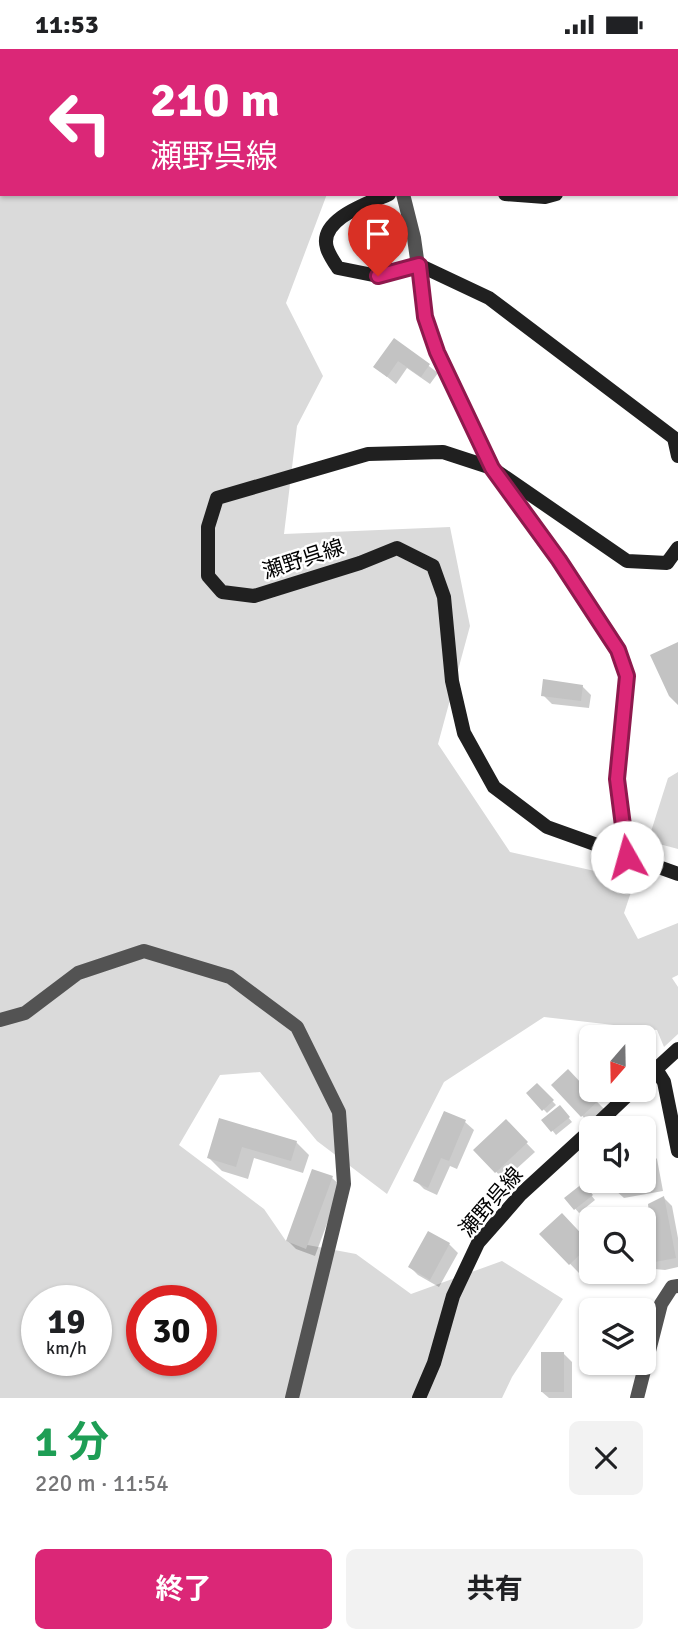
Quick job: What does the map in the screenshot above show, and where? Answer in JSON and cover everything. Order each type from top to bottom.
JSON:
[{"type":"main road","points":[[385,196],[340,216],[327,234],[326,247],[338,268],[378,276],[419,265],[489,298],[674,438],[678,456]]},
{"type":"main road","name":"瀬野呉線","points":[[678,548],[667,563],[626,561],[492,468],[443,452],[368,454],[217,498],[208,527],[208,576],[222,592],[254,596],[360,563],[397,548],[433,566],[444,597],[452,681],[464,733],[494,787],[547,827],[678,874]]},
{"type":"main road","points":[[678,1049],[656,1069],[664,1082],[678,1151]]},
{"type":"main road","name":"瀬野呉線","points":[[606,1116],[619,1103]]},
{"type":"main road","name":"瀬野呉線","points":[[419,1398],[434,1363],[453,1296],[478,1243],[522,1194],[579,1141]]},
{"type":"street","points":[[403,196],[419,265],[425,317],[437,352],[492,468],[559,560],[618,650],[627,676],[617,779],[627,857]]},
{"type":"street","points":[[0,1020],[25,1013],[78,974],[144,951],[230,977],[297,1027],[339,1112],[344,1184],[292,1398]]},
{"type":"street","points":[[637,1398],[661,1304],[672,1287],[678,1286]]},
{"type":"shaded area","points":[[0,196],[326,196],[286,303],[323,376],[297,426],[284,534],[450,527],[470,626],[438,744],[510,852],[635,880],[624,913],[638,939],[678,923],[678,975],[672,978],[678,987],[678,1034],[664,1047],[656,1025],[614,1025],[544,1017],[444,1082],[387,1194],[317,1141],[260,1072],[220,1075],[179,1145],[264,1209],[286,1241],[356,1254],[411,1294],[502,1261],[563,1299],[512,1377],[502,1398],[0,1398]]},
{"type":"shaded area","points":[[678,772],[678,849],[648,841],[668,778]]},
{"type":"building","points":[[394,338],[430,364],[421,377],[398,361],[387,377],[373,367]]},
{"type":"building","points":[[678,642],[678,705],[669,696],[650,655]]},
{"type":"building","points":[[543,679],[583,685],[581,701],[541,696]]},
{"type":"building","points":[[568,1069],[579,1081],[579,1103],[596,1103],[580,1116],[551,1085]]},
{"type":"building","points":[[537,1083],[554,1100],[542,1111],[526,1093]]},
{"type":"building","points":[[560,1105],[570,1117],[551,1132],[541,1120]]},
{"type":"building","points":[[444,1111],[466,1120],[449,1161],[441,1158],[428,1188],[413,1181]]},
{"type":"building","points":[[219,1118],[297,1141],[291,1161],[242,1147],[236,1167],[207,1158]]},
{"type":"building","points":[[506,1119],[528,1142],[495,1173],[473,1150]]},
{"type":"building","points":[[312,1169],[333,1176],[306,1249],[286,1241]]},
{"type":"building","points":[[579,1186],[579,1193],[593,1195],[574,1210],[564,1198]]},
{"type":"building","points":[[664,1196],[676,1258],[656,1262],[656,1207],[648,1207],[648,1204]]},
{"type":"building","points":[[562,1213],[579,1231],[579,1255],[569,1265],[539,1234]]},
{"type":"building","points":[[428,1231],[450,1243],[430,1280],[408,1267]]},
{"type":"building","points":[[541,1352],[564,1352],[564,1392],[541,1392]]},
{"type":"route","points":[[378,276],[419,265],[425,317],[437,352],[492,468],[559,560],[618,650],[627,676],[617,779],[627,857]]}]
